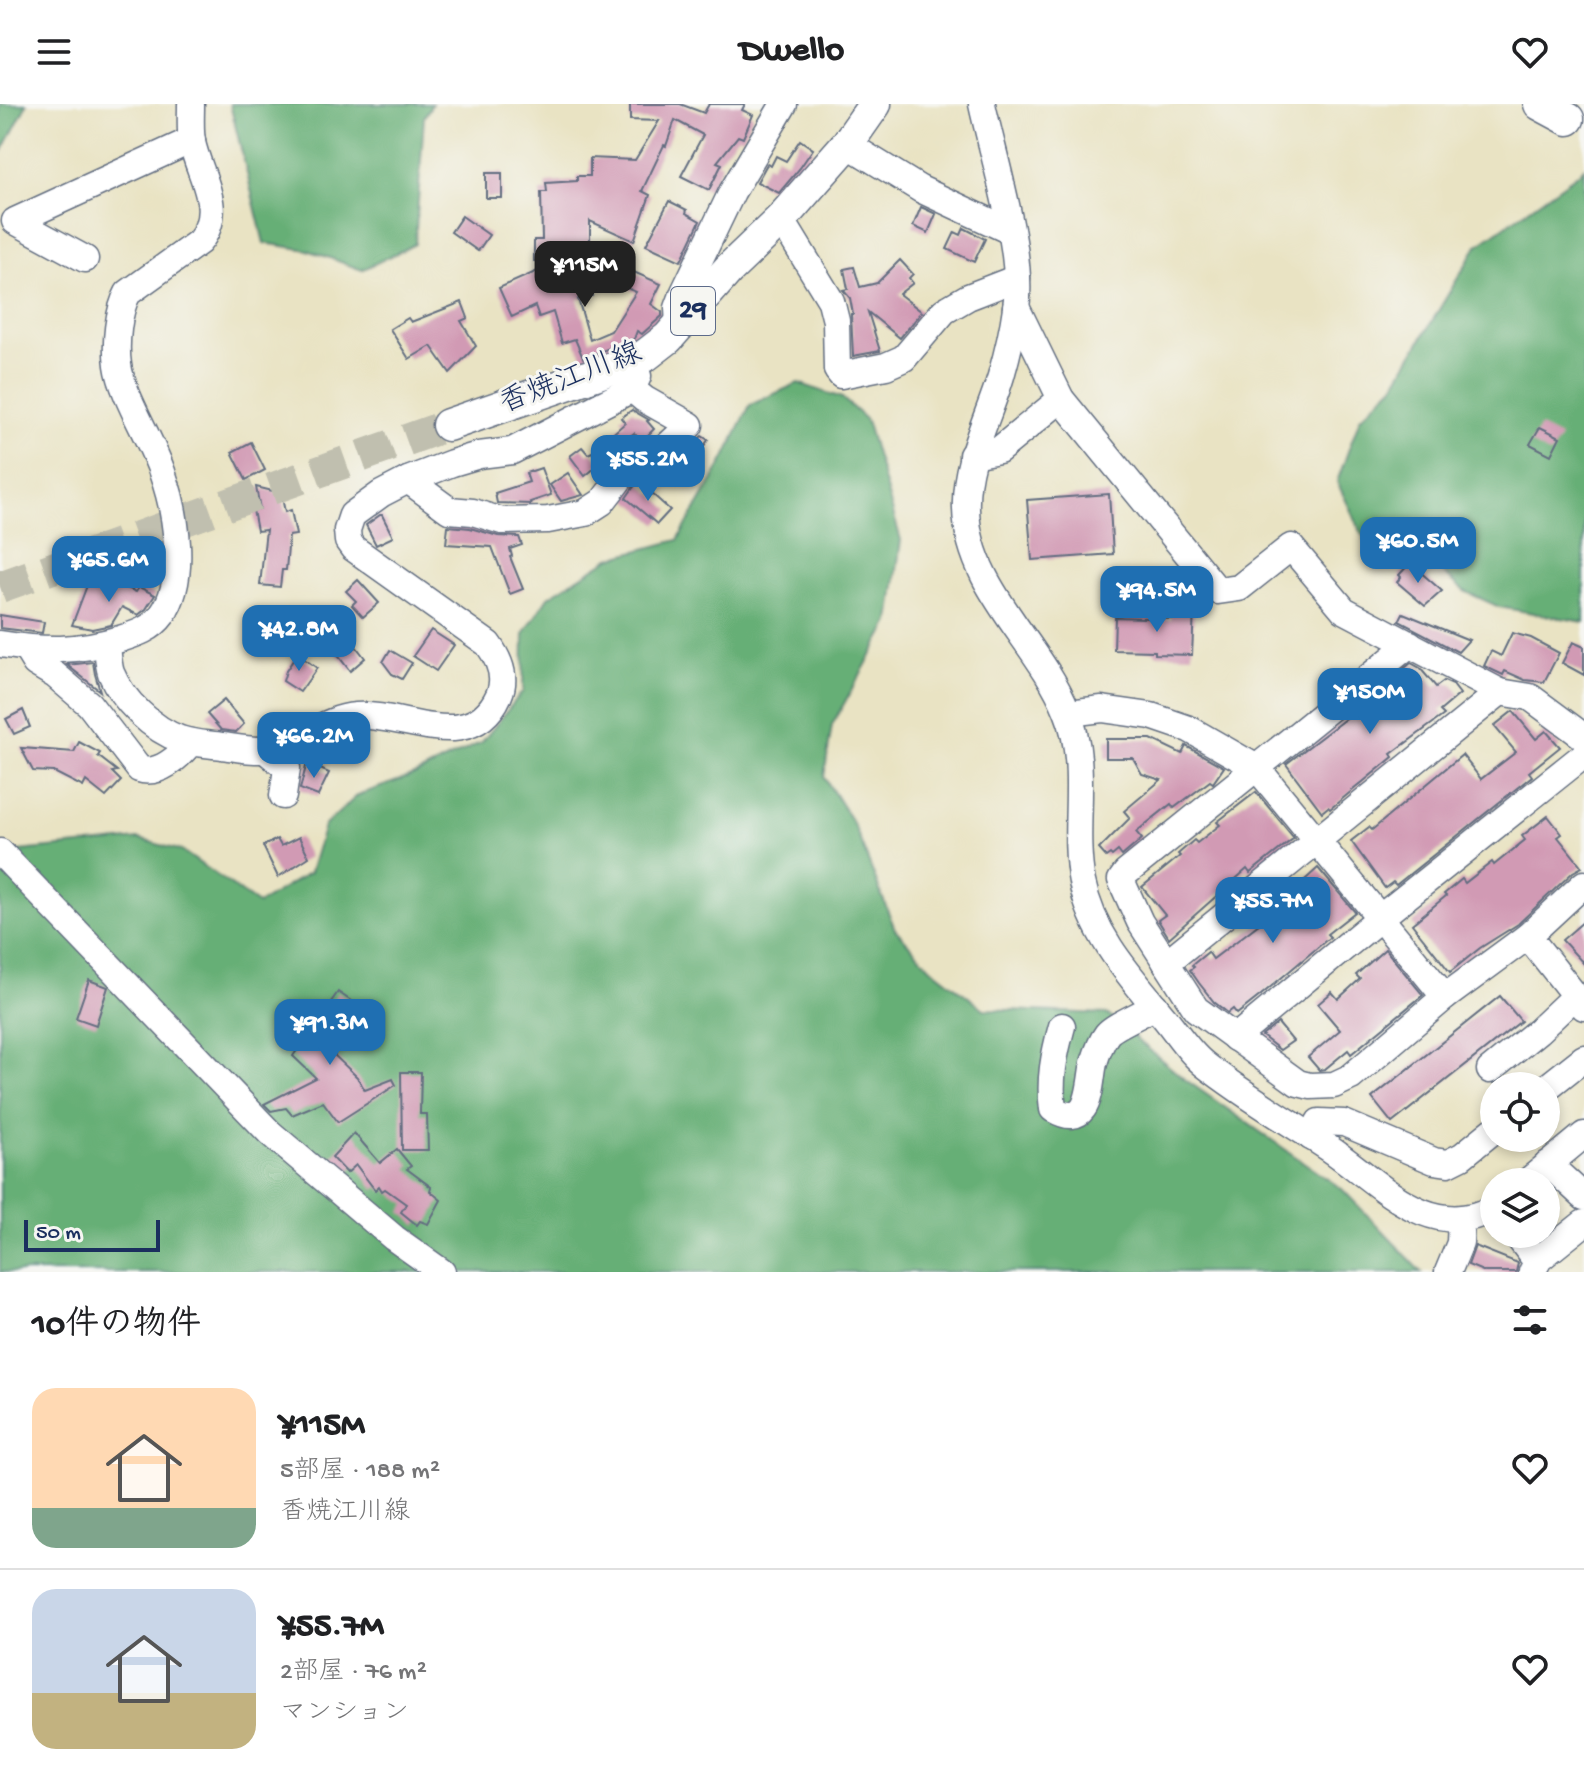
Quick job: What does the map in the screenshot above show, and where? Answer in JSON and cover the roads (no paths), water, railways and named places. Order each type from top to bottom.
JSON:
[{"type":"main road","points":[[1540,104],[1568,119]]},
{"type":"main road","name":"香焼江川線","points":[[448,425],[632,375],[728,270],[781,219],[847,144],[870,106]]},
{"type":"street","points":[[0,644],[27,650],[71,650],[107,643],[145,630],[163,614],[178,567],[175,529],[163,473],[118,365],[122,303],[128,293],[199,242],[210,221],[211,197],[192,140],[191,104]]},
{"type":"street","points":[[679,326],[678,308],[684,292],[732,192],[784,104]]},
{"type":"street","points":[[982,104],[1010,231],[1017,278],[1016,307],[1001,376],[972,455],[965,498],[971,547],[999,601],[1069,713],[1079,752],[1081,880],[1091,916],[1116,959],[1201,1062],[1407,1204],[1431,1217],[1461,1219],[1480,1215]]},
{"type":"street","points":[[8,226],[192,140]]},
{"type":"street","points":[[847,144],[920,189],[1010,231]]},
{"type":"street","points":[[781,219],[831,301],[836,321],[837,370],[841,375],[873,370],[904,358],[944,311],[968,297],[1017,278]]},
{"type":"street","points":[[8,226],[85,259]]},
{"type":"street","points":[[1016,307],[1061,399],[1218,591],[1239,588],[1291,547],[1344,610],[1500,692],[1530,697],[1584,737]]},
{"type":"street","points":[[107,643],[111,672],[127,699],[167,733],[191,742],[274,749],[333,720],[353,716],[405,720],[439,729],[467,726],[478,721],[498,698],[502,672],[498,657],[488,644],[353,548],[348,541],[348,522],[352,515],[381,494],[408,480],[479,455],[512,451],[632,375],[644,399],[690,425],[652,460],[629,467],[602,502],[585,513],[548,520],[502,521],[473,512],[449,510],[408,480]]},
{"type":"street","points":[[972,455],[999,450],[1061,399]]},
{"type":"street","points":[[1410,644],[1121,880],[1140,922],[1196,1009],[1298,1083],[1334,1085],[1351,1077],[1445,997],[1528,936],[1584,884]]},
{"type":"street","points":[[27,650],[35,663],[55,675],[89,704],[139,769],[155,771],[191,742]]},
{"type":"street","points":[[1166,963],[1319,842],[1500,692]]},
{"type":"street","points":[[1069,713],[1102,709],[1151,716],[1189,729],[1257,768],[1445,997]]},
{"type":"street","points":[[264,749],[287,768],[283,796]]},
{"type":"street","points":[[1235,1038],[1584,755]]},
{"type":"street","points":[[0,852],[270,1133],[394,1238],[442,1272]]},
{"type":"street","points":[[1490,1070],[1538,1031],[1581,1002],[1528,936]]},
{"type":"street","points":[[1062,1026],[1054,1051],[1050,1087],[1053,1109],[1068,1115],[1079,1112],[1088,1104],[1094,1066],[1109,1031],[1155,1006]]},
{"type":"street","points":[[1560,1077],[1584,1058]]},
{"type":"street","points":[[1311,1137],[1319,1122],[1344,1123],[1434,1161],[1448,1163],[1480,1141]]},
{"type":"street","points":[[1543,1168],[1584,1135]]},
{"type":"street","points":[[1548,1164],[1584,1197]]},
{"type":"street","points":[[1448,1272],[1460,1243],[1461,1219]]},
{"type":"street","points":[[1524,1248],[1535,1267],[1584,1223]]},
{"type":"tunnel","points":[[0,587],[448,425]]}]
